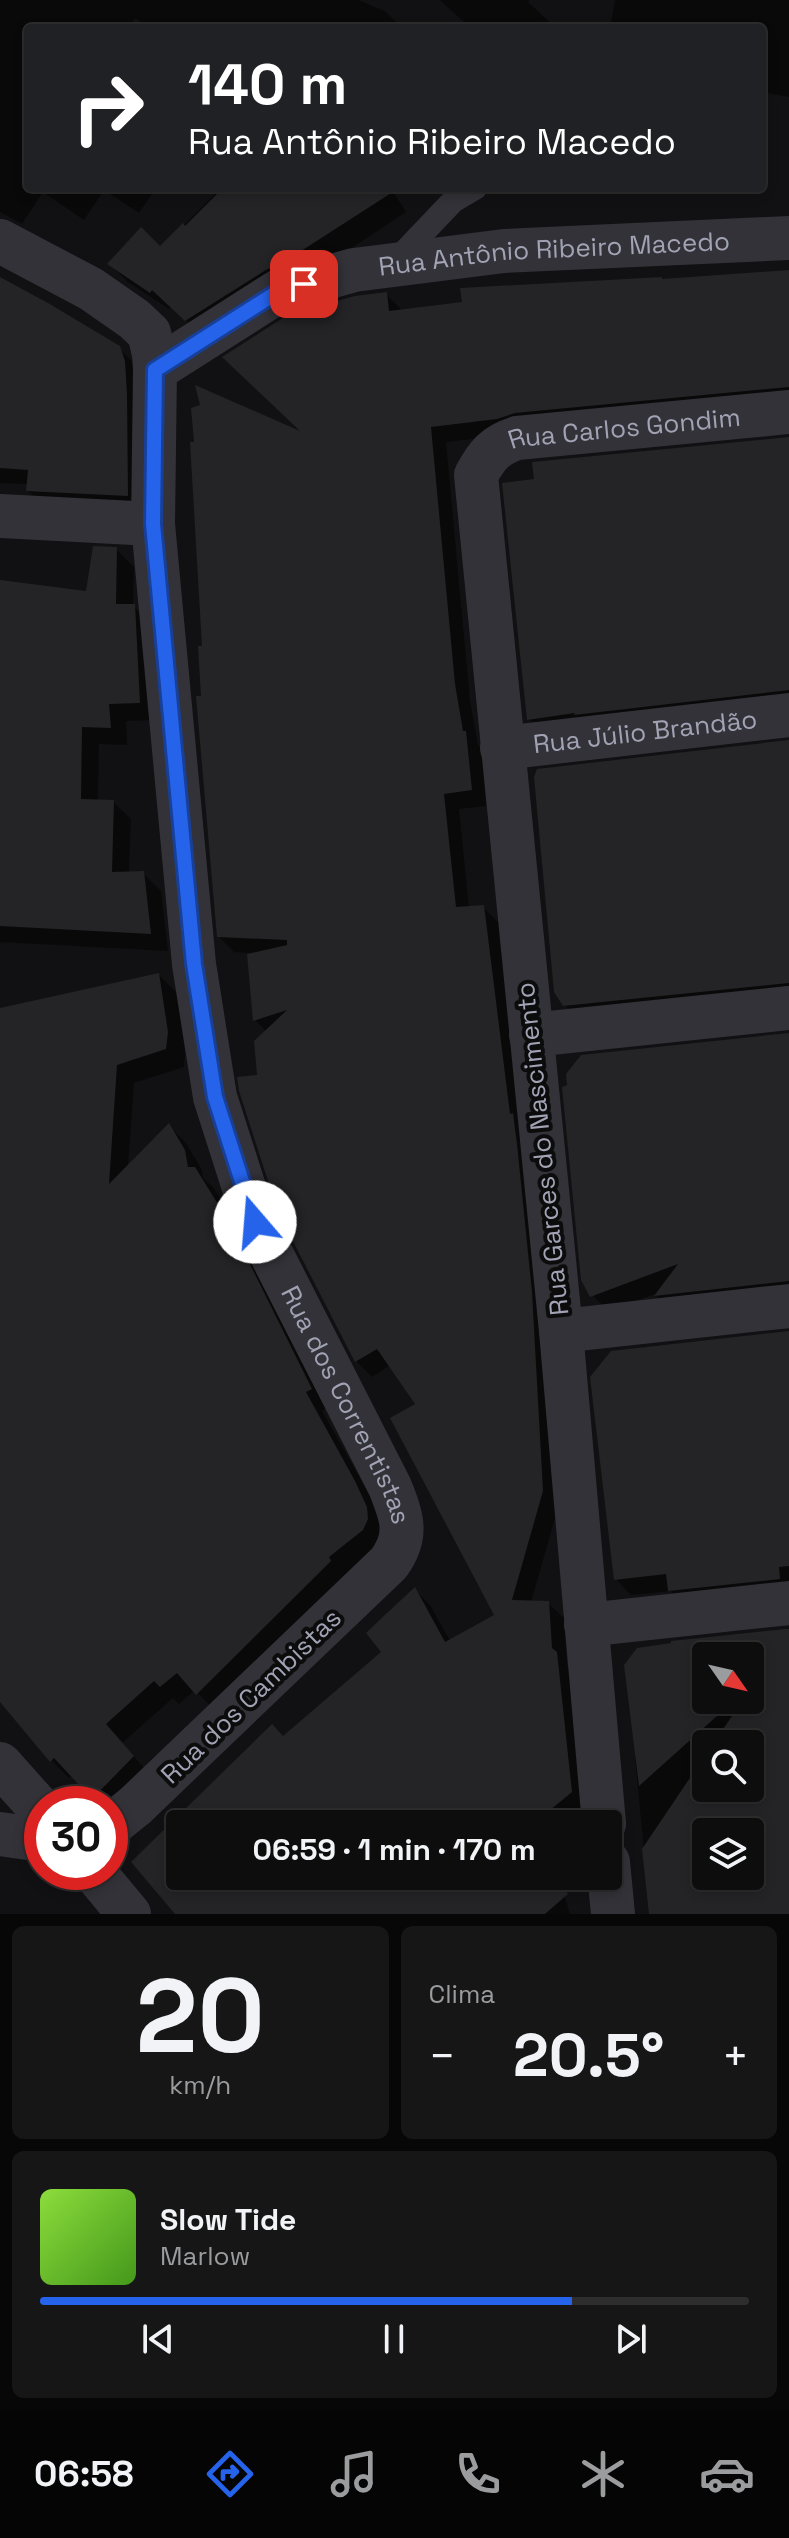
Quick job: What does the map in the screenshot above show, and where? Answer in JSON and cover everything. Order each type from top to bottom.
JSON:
[{"type":"street","name":"Rua Antônio Ribeiro Macedo","points":[[155,370],[279,291],[354,270],[504,251],[789,238]]},
{"type":"street","name":"Rua dos Correntistas","points":[[0,241],[91,289],[149,333],[155,370],[153,524],[194,964],[215,1097],[255,1222],[390,1487],[401,1515],[402,1536],[398,1551],[389,1563]]},
{"type":"street","name":"Rua Carlos Gondim","points":[[476,475],[487,455],[500,444],[517,438],[789,412]]},
{"type":"street","name":"Rua Garces do Nascimento","points":[[476,475],[561,1331],[603,1810]]},
{"type":"street","points":[[0,516],[153,524]]},
{"type":"street","name":"Rua Júlio Brandão","points":[[502,748],[789,715]]},
{"type":"street","points":[[531,1035],[789,1008]]},
{"type":"street","points":[[561,1331],[789,1306]]},
{"type":"street","name":"Rua dos Cambistas","points":[[128,1812],[389,1563]]},
{"type":"street","points":[[586,1625],[789,1603]]},
{"type":"street","points":[[0,1764],[24,1791]]},
{"type":"street","points":[[0,1834],[24,1837]]},
{"type":"street","points":[[109,1890],[129,1914]]},
{"type":"street","points":[[611,1890],[613,1914]]},
{"type":"lane","points":[[392,265],[453,201],[468,192]]},
{"type":"building","points":[[219,192],[393,192],[185,321],[152,290],[150,293],[107,264],[141,227],[160,246],[183,223],[185,226]]},
{"type":"building","points":[[789,270],[789,387],[515,413],[497,419],[431,427],[455,684],[463,731],[466,731],[472,790],[444,794],[456,907],[484,905],[510,1114],[513,1113],[517,1144],[532,1292],[543,1491],[512,1600],[549,1601],[552,1648],[557,1652],[572,1792],[550,1810],[184,1810],[272,1724],[283,1736],[381,1652],[366,1633],[415,1587],[445,1642],[494,1615],[390,1418],[415,1404],[377,1349],[355,1362],[278,1212],[239,1091],[237,1077],[257,1075],[254,1041],[287,1010],[253,1021],[247,954],[287,945],[287,940],[217,937],[196,696],[201,696],[198,646],[202,646],[190,442],[194,442],[191,408],[200,405],[195,385],[300,431],[222,357],[289,314],[355,296],[387,292],[389,311],[462,302],[460,288]]},
{"type":"building","points":[[0,277],[120,346],[125,361],[127,394],[128,496],[26,491],[28,470],[0,468]]},
{"type":"building","points":[[789,437],[789,690],[527,720],[502,483],[534,479],[532,462]]},
{"type":"building","points":[[93,546],[117,547],[116,604],[135,604],[140,703],[109,704],[111,728],[82,727],[81,799],[114,800],[112,872],[144,871],[151,934],[0,926],[0,580],[86,591]]},
{"type":"building","points":[[789,740],[789,983],[563,1006],[554,992],[534,777],[537,769]]},
{"type":"building","points":[[159,973],[168,1032],[166,1049],[117,1065],[109,1184],[169,1123],[185,1150],[188,1167],[195,1167],[229,1222],[312,1389],[306,1392],[367,1507],[368,1519],[363,1530],[329,1557],[331,1561],[196,1695],[177,1673],[160,1687],[154,1681],[106,1724],[134,1756],[105,1786],[80,1786],[54,1758],[50,1762],[0,1702],[0,1008]]},
{"type":"building","points":[[789,1033],[789,1281],[654,1296],[678,1264],[590,1297],[581,1280],[562,1087],[567,1085],[566,1074],[581,1055]]},
{"type":"building","points":[[789,1331],[789,1566],[779,1567],[780,1579],[668,1591],[666,1574],[614,1580],[590,1377],[611,1351]]},
{"type":"building","points":[[789,1629],[789,1914],[649,1914],[642,1849],[692,1775],[692,1802],[764,1802],[764,1730],[722,1730],[733,1714],[764,1714],[764,1642],[692,1642],[692,1714],[719,1714],[701,1730],[692,1730],[692,1738],[639,1786],[624,1665],[637,1648]]},
{"type":"building","points":[[166,1828],[166,1890],[565,1890],[568,1894],[545,1914],[175,1914],[131,1862]]},
{"type":"route","points":[[255,1222],[215,1097],[194,964],[153,524],[155,370],[279,291],[304,284]]}]
